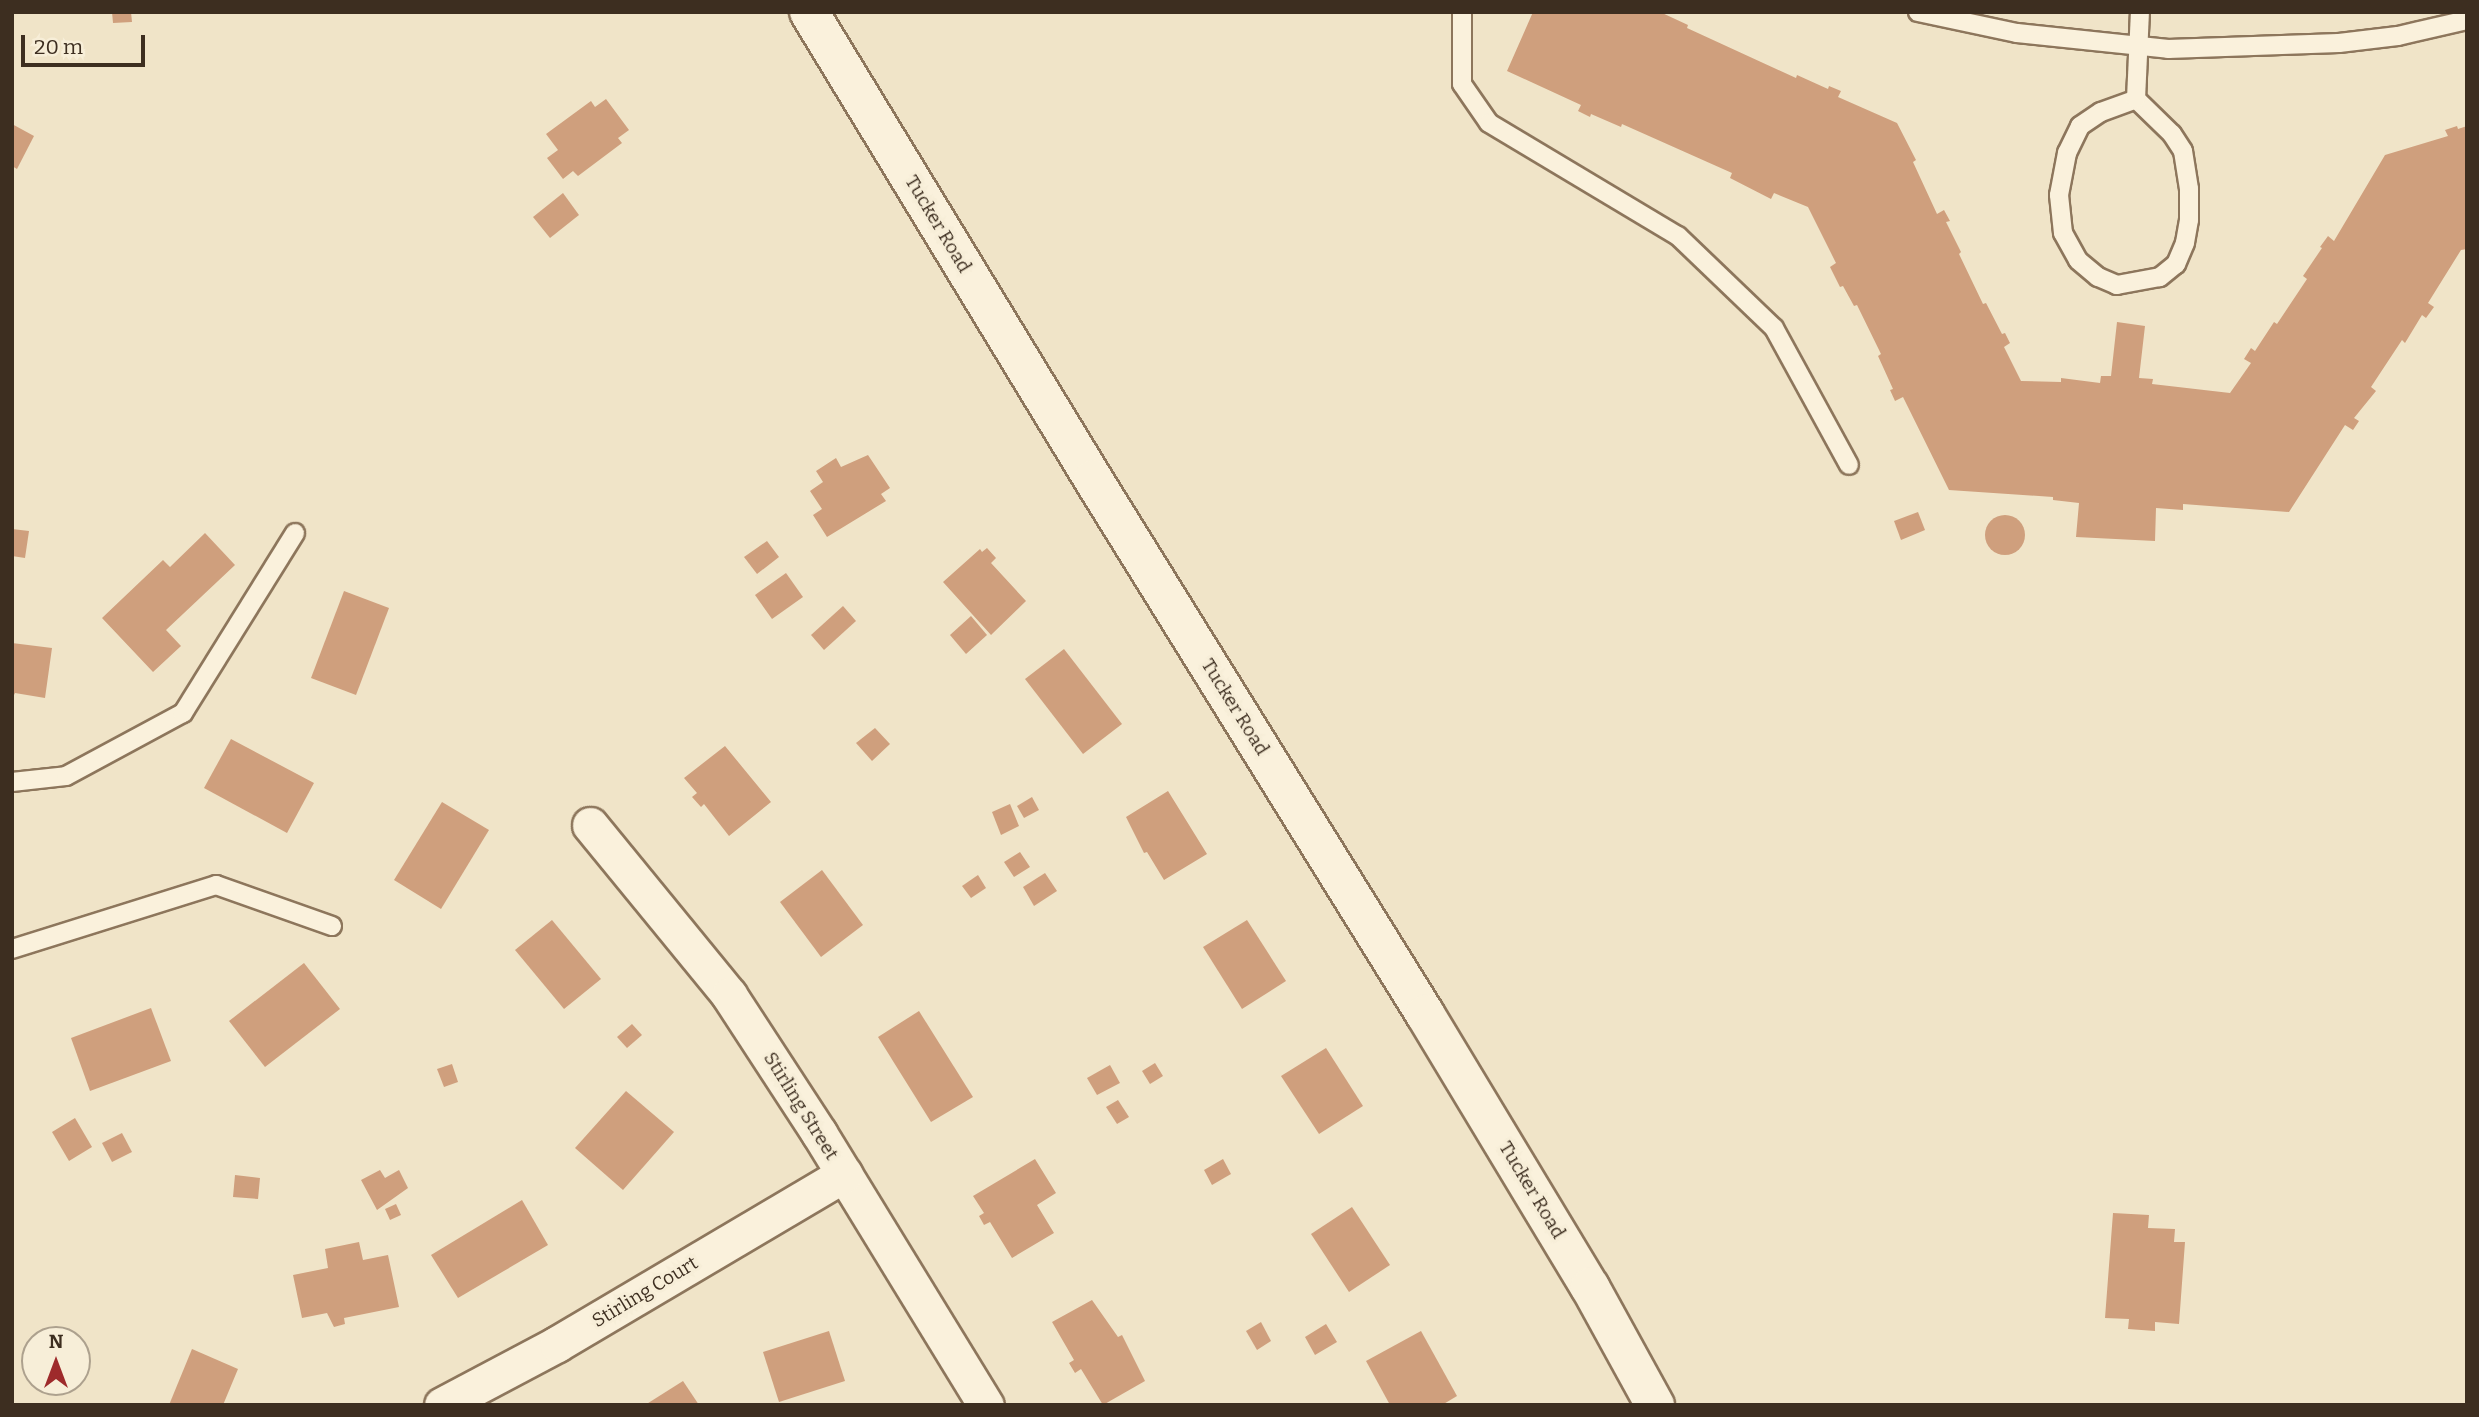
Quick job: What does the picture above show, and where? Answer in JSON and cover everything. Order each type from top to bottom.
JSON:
[{"type":"street","name":"Tucker Road","points":[[809,12],[1093,479],[1425,1014],[1590,1287],[1655,1405]]},
{"type":"street","name":"Stirling Street","points":[[590,825],[729,995],[844,1174],[986,1405]]},
{"type":"street","name":"Stirling Court","points":[[442,1405],[557,1344],[844,1174]]},
{"type":"lane","points":[[1462,12],[1462,84],[1489,123],[1678,236],[1774,328],[1849,465]]},
{"type":"lane","points":[[1918,12],[2017,33],[2168,49],[2339,43],[2398,36],[2467,20]]},
{"type":"lane","points":[[2136,99],[2101,113],[2080,126],[2067,153],[2059,195],[2063,233],[2078,260],[2098,277],[2117,285],[2160,277],[2176,264],[2185,243],[2189,220],[2189,189],[2183,151],[2172,134],[2136,99],[2140,12]]},
{"type":"lane","points":[[12,782],[66,776],[183,713],[295,533]]},
{"type":"lane","points":[[12,949],[216,885],[332,926]]},
{"type":"building","points":[[112,12],[131,12],[132,22],[113,23]]},
{"type":"building","points":[[1533,12],[1660,12],[1688,25],[1687,28],[1796,78],[1797,75],[1828,89],[1829,86],[1841,91],[1838,97],[1897,123],[1916,160],[1913,162],[1937,214],[1944,210],[1950,221],[1946,222],[1983,304],[1986,303],[2002,334],[2005,333],[2010,343],[2004,347],[2021,381],[2061,382],[2061,378],[2100,383],[2101,376],[2111,376],[2117,322],[2145,326],[2139,378],[2153,379],[2152,384],[2230,393],[2251,363],[2244,359],[2251,348],[2255,351],[2274,322],[2277,324],[2307,279],[2303,276],[2322,248],[2320,247],[2328,236],[2334,241],[2385,155],[2448,136],[2445,130],[2457,126],[2458,129],[2467,126],[2467,249],[2461,250],[2428,303],[2434,307],[2426,318],[2422,315],[2405,343],[2402,340],[2371,387],[2376,391],[2354,418],[2359,421],[2353,430],[2345,425],[2289,512],[2183,504],[2183,510],[2156,508],[2155,541],[2076,537],[2079,503],[2053,500],[2053,497],[1949,490],[1903,397],[1895,401],[1890,390],[1893,389],[1878,356],[1881,354],[1857,305],[1854,306],[1843,286],[1840,287],[1830,267],[1836,263],[1808,207],[1774,193],[1771,199],[1730,178],[1732,173],[1622,124],[1621,127],[1591,114],[1590,117],[1578,111],[1581,105],[1507,71]]},
{"type":"building","points":[[606,99],[629,130],[618,138],[622,143],[578,176],[573,171],[563,179],[547,158],[558,150],[546,134],[591,101],[595,107]]},
{"type":"building","points":[[12,124],[34,136],[17,169],[12,166]]},
{"type":"building","points":[[563,193],[579,215],[550,238],[533,217]]},
{"type":"building","points":[[868,455],[890,488],[881,494],[886,501],[827,537],[813,515],[822,509],[810,491],[823,482],[816,471],[836,458],[841,467]]},
{"type":"building","points":[[1918,512],[1925,530],[1901,540],[1894,521]]},
{"type":"building","points":[[2005,515],[2019,521],[2025,535],[2019,549],[2005,555],[1991,549],[1985,535],[1991,521]]},
{"type":"building","points":[[12,529],[29,531],[25,558],[12,556]]},
{"type":"building","points":[[205,533],[235,565],[166,630],[181,646],[153,672],[102,618],[163,560],[170,567]]},
{"type":"building","points":[[767,541],[779,557],[757,574],[744,557]]},
{"type":"building","points":[[987,548],[996,558],[991,563],[1026,601],[991,635],[943,582],[980,549],[982,552]]},
{"type":"building","points":[[786,573],[803,597],[772,619],[755,595]]},
{"type":"building","points":[[344,591],[389,608],[356,695],[311,678]]},
{"type":"building","points":[[843,606],[856,621],[824,650],[811,635]]},
{"type":"building","points":[[971,616],[987,635],[966,654],[950,635]]},
{"type":"building","points":[[12,643],[52,648],[45,698],[15,693],[12,699]]},
{"type":"building","points":[[1064,649],[1122,724],[1083,754],[1025,679]]},
{"type":"building","points":[[875,728],[890,744],[872,761],[856,743]]},
{"type":"building","points":[[231,739],[314,783],[287,833],[204,788]]},
{"type":"building","points":[[725,746],[771,802],[729,836],[704,804],[701,807],[692,797],[697,793],[684,778]]},
{"type":"building","points":[[1168,791],[1207,854],[1164,880],[1147,852],[1144,853],[1126,817]]},
{"type":"building","points":[[1032,797],[1039,810],[1024,818],[1017,806]]},
{"type":"building","points":[[442,802],[489,830],[441,909],[394,880]]},
{"type":"building","points":[[1010,804],[1019,826],[1001,835],[992,812]]},
{"type":"building","points":[[1020,852],[1030,867],[1014,877],[1004,862]]},
{"type":"building","points":[[822,870],[863,925],[821,957],[780,902]]},
{"type":"building","points":[[1045,873],[1057,891],[1034,906],[1023,887]]},
{"type":"building","points":[[978,875],[986,888],[971,898],[962,886]]},
{"type":"building","points":[[552,920],[601,979],[564,1009],[515,950]]},
{"type":"building","points":[[1247,920],[1286,981],[1242,1009],[1203,947]]},
{"type":"building","points":[[304,963],[340,1009],[265,1067],[229,1021]]},
{"type":"building","points":[[151,1008],[171,1061],[90,1091],[71,1038]]},
{"type":"building","points":[[919,1011],[973,1097],[931,1122],[878,1037]]},
{"type":"building","points":[[632,1024],[642,1035],[627,1048],[617,1037]]},
{"type":"building","points":[[1326,1048],[1363,1106],[1319,1134],[1281,1076]]},
{"type":"building","points":[[1155,1063],[1163,1076],[1150,1084],[1142,1071]]},
{"type":"building","points":[[452,1064],[458,1082],[444,1087],[437,1069]]},
{"type":"building","points":[[1110,1065],[1120,1083],[1097,1095],[1087,1078]]},
{"type":"building","points":[[626,1091],[674,1132],[623,1190],[575,1148]]},
{"type":"building","points":[[1118,1100],[1129,1117],[1117,1124],[1106,1107]]},
{"type":"building","points":[[75,1118],[92,1147],[69,1161],[52,1132]]},
{"type":"building","points":[[122,1133],[132,1152],[112,1162],[102,1143]]},
{"type":"building","points":[[1035,1159],[1056,1193],[1037,1205],[1054,1233],[1012,1258],[990,1222],[984,1225],[979,1216],[984,1213],[973,1196]]},
{"type":"building","points":[[1223,1159],[1231,1174],[1212,1185],[1204,1170]]},
{"type":"building","points":[[380,1170],[385,1178],[399,1170],[408,1188],[377,1210],[361,1180]]},
{"type":"building","points":[[235,1175],[260,1178],[258,1199],[233,1197]]},
{"type":"building","points":[[522,1200],[548,1245],[458,1298],[431,1255]]},
{"type":"building","points":[[396,1204],[401,1215],[390,1220],[385,1209]]},
{"type":"building","points":[[1352,1207],[1390,1265],[1349,1292],[1311,1234]]},
{"type":"building","points":[[2113,1213],[2149,1215],[2148,1228],[2175,1229],[2174,1242],[2185,1242],[2179,1324],[2155,1322],[2155,1331],[2128,1329],[2129,1319],[2105,1318]]},
{"type":"building","points":[[359,1242],[363,1260],[388,1255],[399,1307],[344,1318],[345,1324],[334,1327],[327,1313],[302,1318],[293,1275],[328,1268],[325,1249]]},
{"type":"building","points":[[1092,1300],[1118,1337],[1122,1335],[1145,1381],[1103,1405],[1081,1369],[1075,1373],[1069,1363],[1074,1360],[1052,1322]]},
{"type":"building","points":[[1261,1322],[1271,1341],[1257,1350],[1246,1331]]},
{"type":"building","points":[[1326,1324],[1337,1342],[1315,1355],[1305,1337]]},
{"type":"building","points":[[829,1331],[845,1381],[779,1402],[763,1352]]},
{"type":"building","points":[[1421,1331],[1457,1396],[1442,1405],[1390,1405],[1366,1361]]},
{"type":"building","points":[[192,1349],[238,1369],[223,1405],[169,1405]]},
{"type":"building","points":[[683,1381],[699,1405],[645,1405]]}]
